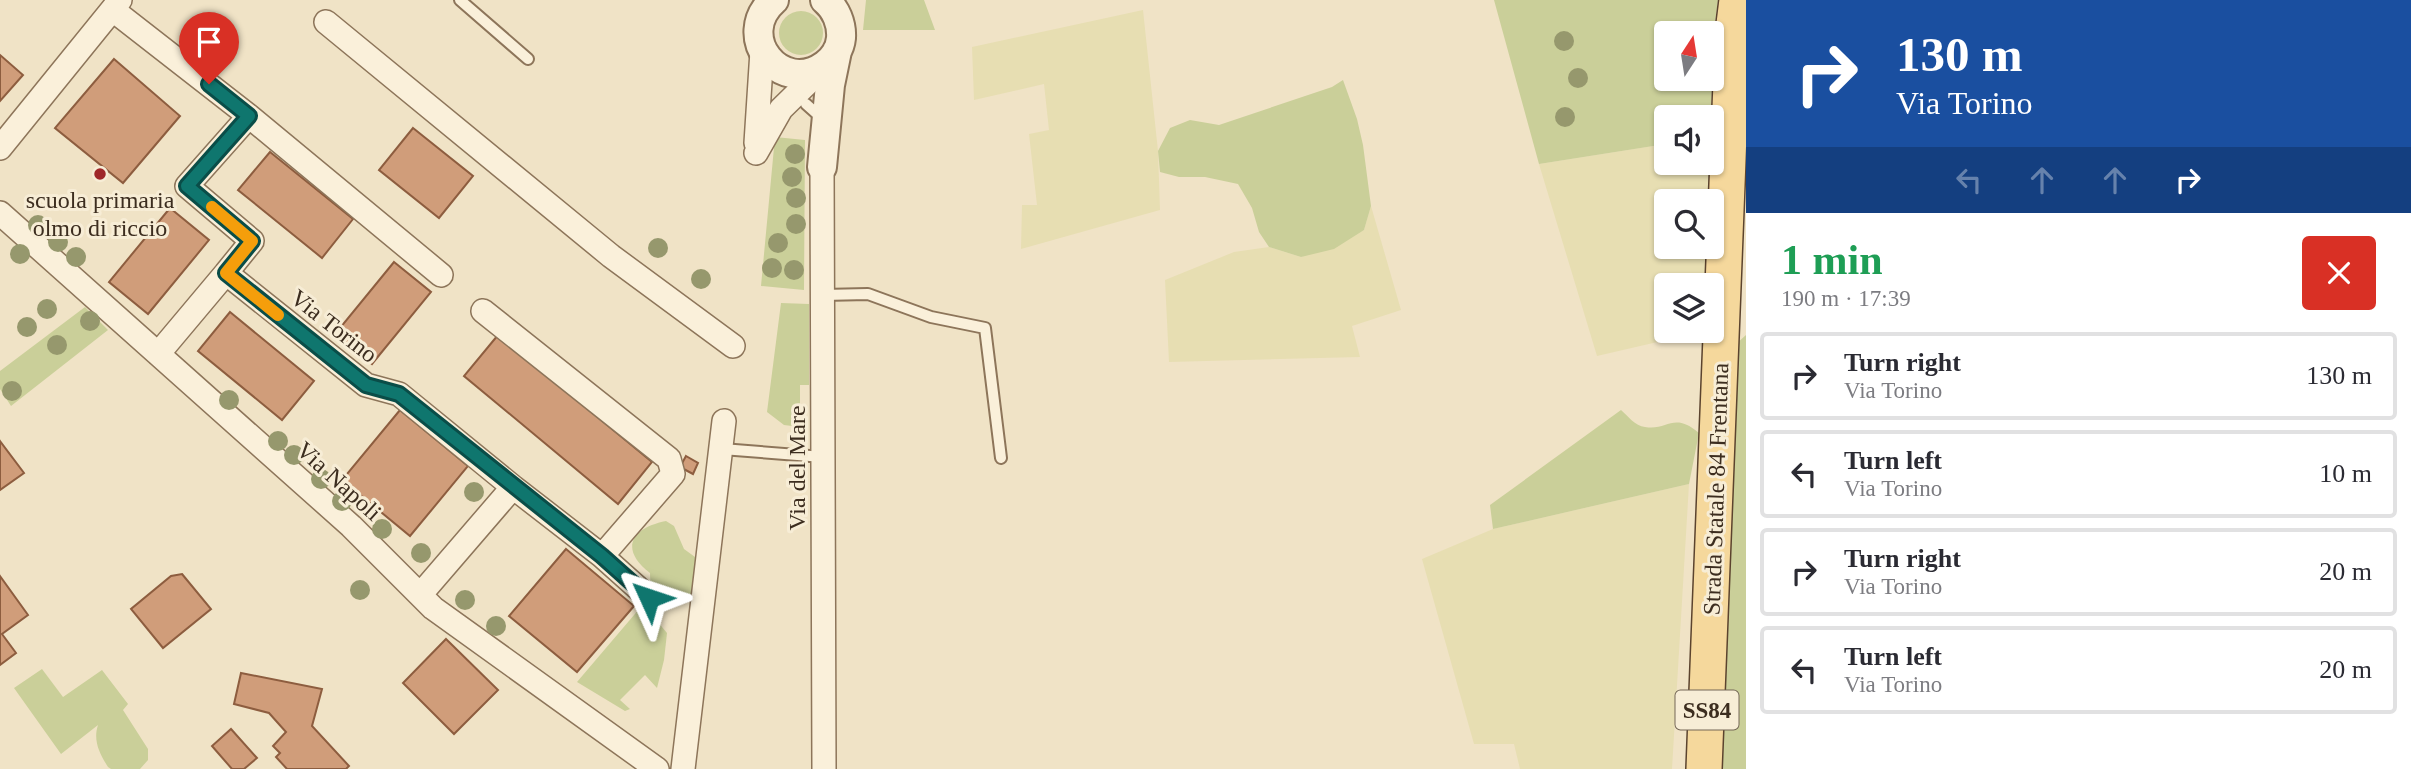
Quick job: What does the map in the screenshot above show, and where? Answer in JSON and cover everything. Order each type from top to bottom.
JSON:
[{"type":"main road","name":"Strada Statale 84 Frentana","points":[[1704,769],[1733,32],[1737,0]]},
{"type":"street","points":[[822,167],[817,112],[830,85],[835,51],[832,1]]},
{"type":"street","points":[[0,148],[117,5],[441,275]]},
{"type":"street","points":[[767,5],[758,26],[758,39],[770,62],[780,69],[792,74],[817,71],[835,51]]},
{"type":"street","points":[[326,22],[611,256],[733,345]]},
{"type":"street","points":[[762,51],[756,153],[781,109],[835,51]]},
{"type":"street","points":[[158,354],[252,241],[187,186],[249,116]]},
{"type":"street","name":"Via del Mare","points":[[822,167],[824,769]]},
{"type":"street","name":"Via Napoli","points":[[0,213],[351,526],[433,608],[657,769]]},
{"type":"street","name":"Via Torino","points":[[226,273],[366,385],[399,394],[602,556],[649,598]]},
{"type":"street","points":[[483,311],[669,459],[673,474],[602,556]]},
{"type":"street","points":[[683,769],[724,421]]},
{"type":"street","points":[[420,596],[513,487]]},
{"type":"lane","points":[[460,0],[528,59]]},
{"type":"lane","points":[[823,295],[868,294],[931,317],[985,328],[1001,458]]},
{"type":"lane","points":[[722,449],[823,457]]},
{"type":"shaded area","points":[[1143,10],[1158,151],[1160,210],[1021,249],[1022,205],[1037,205],[1029,134],[1049,130],[1044,84],[974,100],[972,47]]},
{"type":"shaded area","points":[[1654,146],[1654,175],[1710,175],[1709,189],[1654,189],[1654,259],[1707,259],[1706,273],[1654,273],[1654,343],[1597,356],[1539,164]]},
{"type":"shaded area","points":[[1371,206],[1401,310],[1352,326],[1360,357],[1169,362],[1165,280],[1234,252],[1269,247],[1301,257],[1364,230]]},
{"type":"shaded area","points":[[1689,484],[1672,769],[1520,769],[1514,744],[1474,744],[1422,559],[1493,529]]},
{"type":"green space","points":[[866,0],[924,0],[935,30],[863,30]]},
{"type":"green space","points":[[1494,0],[1718,0],[1715,21],[1654,21],[1654,91],[1712,91],[1711,105],[1654,105],[1654,146],[1539,164]]},
{"type":"green space","points":[[801,11],[816,18],[823,33],[816,48],[801,55],[786,48],[779,33],[786,18]]},
{"type":"green space","points":[[1343,80],[1363,145],[1371,206],[1364,230],[1334,249],[1301,257],[1269,247],[1259,232],[1252,208],[1238,184],[1160,172],[1158,151],[1170,128],[1190,120],[1219,125],[1332,87]]},
{"type":"green space","points":[[775,137],[805,140],[804,290],[761,286]]},
{"type":"green space","points":[[781,303],[809,304],[809,385],[800,385],[800,427],[784,425],[767,412]]},
{"type":"green space","points":[[85,307],[108,330],[11,406],[0,389],[0,371]]},
{"type":"green space","points":[[1746,335],[1746,769],[1716,769],[1735,345]]},
{"type":"green space","points":[[1621,410],[1641,426],[1653,428],[1677,422],[1699,433],[1689,484],[1493,529],[1490,505]]},
{"type":"green space","points":[[666,521],[674,526],[684,549],[695,557],[699,567],[692,596],[676,603],[662,601],[657,597],[653,591],[650,573],[634,556],[632,548],[637,534],[654,524]]},
{"type":"green space","points":[[640,608],[667,633],[664,660],[657,688],[645,675],[620,700],[630,709],[625,711],[577,682]]},
{"type":"green space","points":[[42,669],[63,697],[102,670],[128,704],[123,710],[148,749],[148,760],[140,769],[108,767],[98,746],[98,725],[61,754],[14,688]]},
{"type":"building","points":[[0,55],[23,75],[0,101]]},
{"type":"building","points":[[114,59],[180,116],[123,183],[55,128]]},
{"type":"building","points":[[413,128],[473,176],[439,218],[379,170]]},
{"type":"building","points":[[270,152],[353,219],[322,258],[238,190]]},
{"type":"building","points":[[170,208],[209,240],[148,314],[109,282]]},
{"type":"building","points":[[394,262],[431,292],[372,364],[335,334]]},
{"type":"building","points":[[230,312],[314,381],[282,420],[198,351]]},
{"type":"building","points":[[498,335],[652,462],[618,504],[464,376]]},
{"type":"building","points":[[400,410],[468,466],[410,536],[342,480]]},
{"type":"building","points":[[0,441],[24,473],[0,490]]},
{"type":"building","points":[[686,456],[698,463],[693,474],[680,467]]},
{"type":"building","points":[[566,549],[634,606],[577,672],[509,616]]},
{"type":"building","points":[[182,574],[211,609],[163,648],[131,609],[171,576]]},
{"type":"building","points":[[0,576],[28,615],[2,634],[16,653],[0,665]]},
{"type":"building","points":[[446,639],[498,690],[454,734],[403,683]]},
{"type":"building","points":[[241,673],[322,689],[312,726],[349,766],[346,769],[287,769],[276,757],[280,753],[273,746],[286,732],[269,713],[234,704]]},
{"type":"building","points":[[231,729],[257,758],[244,769],[232,769],[212,746]]},
{"type":"slow traffic","points":[[212,207],[252,241],[226,273],[278,315]]},
{"type":"place","name":"scuola primaria olmo di riccio","points":[[100,174]]},
{"type":"route","points":[[209,84],[249,116],[187,186],[252,241],[226,273],[366,385],[399,394],[602,556],[649,598]]}]
